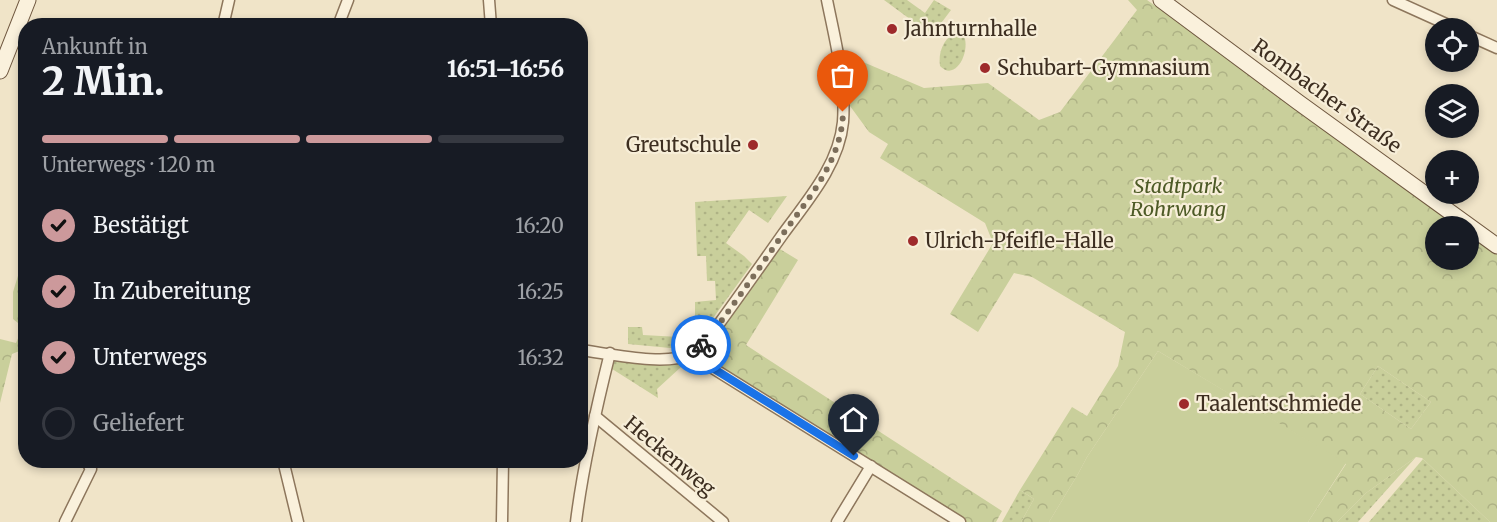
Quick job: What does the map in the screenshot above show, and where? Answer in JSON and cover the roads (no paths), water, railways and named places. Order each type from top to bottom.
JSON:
[{"type":"main road","points":[[21,18],[28,0]]},
{"type":"main road","name":"Rombacher Straße","points":[[1161,0],[1497,246]]},
{"type":"main road","points":[[0,71],[18,25]]},
{"type":"street","points":[[225,18],[229,0]]},
{"type":"street","points":[[341,18],[348,0]]},
{"type":"street","points":[[489,0],[490,18]]},
{"type":"street","points":[[588,351],[664,359],[679,358],[690,354],[711,335],[819,184],[836,151],[843,124],[841,76],[827,0]]},
{"type":"street","points":[[1394,0],[1433,18]]},
{"type":"street","points":[[1479,40],[1497,48]]},
{"type":"street","points":[[588,451],[610,353]]},
{"type":"street","points":[[690,354],[960,522]]},
{"type":"street","name":"Heckenweg","points":[[595,416],[723,522]]},
{"type":"street","points":[[837,522],[871,466]]},
{"type":"street","points":[[64,522],[89,468]]},
{"type":"street","points":[[285,468],[298,522]]},
{"type":"street","points":[[502,522],[504,468]]},
{"type":"street","points":[[576,522],[585,468]]},
{"type":"place","name":"Jahnturnhalle","points":[[892,29]]},
{"type":"place","name":"Schubart-Gymnasium","points":[[985,68]]},
{"type":"place","name":"Greutschule","points":[[753,145]]},
{"type":"place","name":"Ulrich-Pfeifle-Halle","points":[[913,241]]},
{"type":"place","name":"Taalentschmiede","points":[[1184,404]]},
{"type":"park label","name":"Stadtpark Rohrwang","points":[[1178,198]]}]
